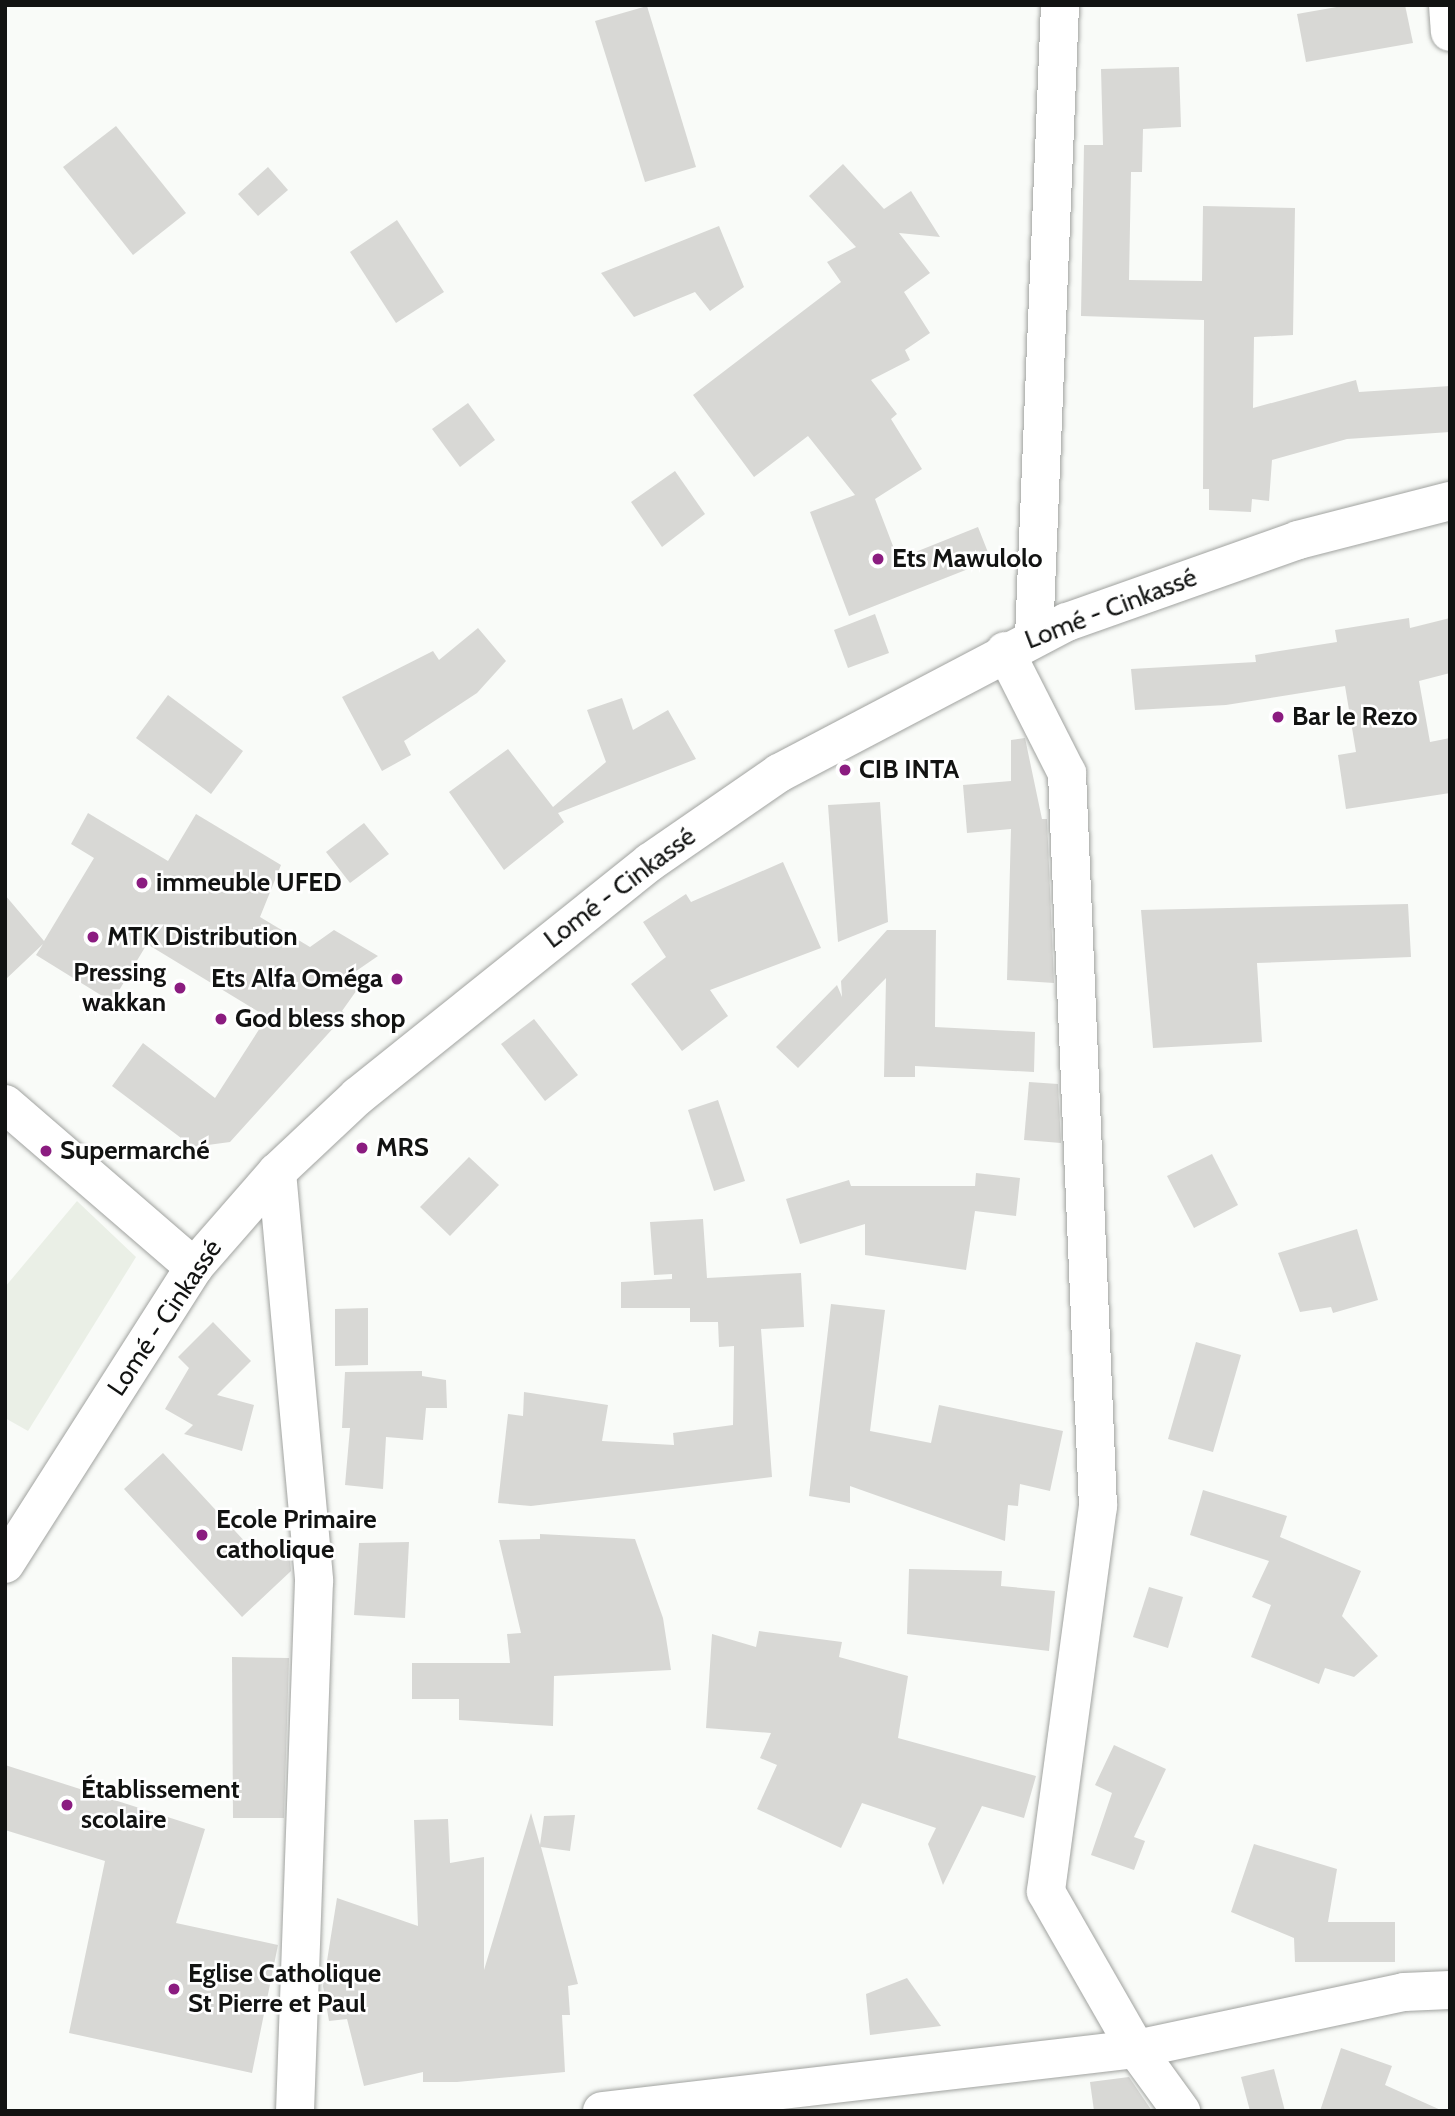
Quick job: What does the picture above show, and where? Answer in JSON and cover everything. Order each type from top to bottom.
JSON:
[{"type":"main road","points":[[1060,5],[1020,644],[1067,773],[1098,1506],[1046,1892],[1136,2049],[1181,2111]]},
{"type":"main road","points":[[1448,5],[1450,32]]},
{"type":"main road","name":"Lomé - Cinkassé","points":[[5,1564],[194,1266],[277,1172],[358,1096],[650,862],[779,773],[1020,644],[1298,540],[1450,501]]},
{"type":"main road","points":[[5,1104],[194,1266]]},
{"type":"main road","points":[[277,1172],[314,1581],[295,2111]]},
{"type":"main road","points":[[601,2111],[1136,2049],[1404,1992],[1450,1990]]},
{"type":"shaded area","points":[[77,1201],[136,1257],[28,1431],[5,1418],[5,1287]]},
{"type":"building","points":[[1348,5],[1405,5],[1413,43],[1306,62],[1297,14]]},
{"type":"building","points":[[647,6],[696,167],[645,182],[595,21]]},
{"type":"building","points":[[1179,67],[1181,127],[1143,129],[1142,172],[1131,172],[1129,280],[1202,281],[1203,206],[1295,208],[1293,335],[1254,337],[1253,408],[1356,380],[1359,392],[1450,386],[1450,432],[1347,439],[1272,460],[1269,501],[1252,499],[1251,512],[1209,510],[1209,489],[1203,489],[1204,320],[1081,316],[1084,145],[1103,145],[1101,69]]},
{"type":"building","points":[[116,126],[186,213],[133,255],[63,167]]},
{"type":"building","points":[[843,164],[884,209],[911,191],[940,237],[899,233],[930,273],[904,292],[930,333],[905,350],[910,360],[871,380],[897,414],[891,419],[922,469],[875,499],[898,559],[978,527],[991,560],[849,616],[810,512],[855,495],[808,436],[754,477],[693,395],[841,282],[827,262],[856,247],[809,196]]},
{"type":"building","points":[[268,167],[288,190],[258,216],[238,194]]},
{"type":"building","points":[[397,220],[444,292],[396,323],[350,252]]},
{"type":"building","points":[[719,226],[744,287],[710,311],[695,292],[634,317],[601,273]]},
{"type":"building","points":[[468,403],[495,440],[460,467],[432,429]]},
{"type":"building","points":[[675,471],[705,514],[662,547],[631,502]]},
{"type":"building","points":[[875,614],[889,653],[848,668],[834,630]]},
{"type":"building","points":[[1409,618],[1410,628],[1450,618],[1450,673],[1419,681],[1430,742],[1450,738],[1450,793],[1346,809],[1338,755],[1356,752],[1345,686],[1226,705],[1135,710],[1131,669],[1256,662],[1255,655],[1337,642],[1335,630]]},
{"type":"building","points":[[478,628],[506,661],[477,693],[404,741],[411,755],[382,771],[342,697],[433,651],[439,660]]},
{"type":"building","points":[[168,695],[243,751],[211,794],[136,738]]},
{"type":"building","points":[[622,698],[633,730],[668,710],[696,759],[558,813],[564,822],[504,870],[449,792],[508,749],[553,807],[606,762],[587,710]]},
{"type":"building","points":[[1025,738],[1042,819],[1047,819],[1054,983],[1007,980],[1011,829],[967,833],[963,785],[1011,781],[1011,740]]},
{"type":"building","points":[[880,802],[888,922],[838,942],[828,805]]},
{"type":"building","points":[[88,813],[168,861],[196,814],[281,865],[260,917],[310,947],[334,930],[378,956],[346,978],[359,987],[342,1011],[346,1014],[230,1142],[193,1147],[112,1086],[143,1043],[215,1098],[267,1017],[147,944],[112,1002],[36,955],[43,944],[5,980],[5,895],[44,941],[94,858],[71,844]]},
{"type":"building","points":[[364,823],[389,854],[350,883],[326,852]]},
{"type":"building","points":[[783,862],[821,948],[710,990],[728,1016],[682,1051],[631,984],[666,957],[643,922],[686,894],[691,902]]},
{"type":"building","points":[[1408,904],[1411,957],[1257,963],[1262,1042],[1153,1048],[1141,910]]},
{"type":"building","points":[[887,930],[936,930],[935,1027],[1035,1032],[1034,1072],[915,1066],[915,1077],[884,1077],[886,978],[798,1068],[776,1047],[837,985],[842,997],[841,981]]},
{"type":"building","points":[[534,1019],[578,1075],[545,1101],[501,1044]]},
{"type":"building","points":[[1029,1082],[1058,1084],[1061,1143],[1024,1140]]},
{"type":"building","points":[[718,1100],[745,1181],[714,1191],[688,1110]]},
{"type":"building","points":[[1212,1154],[1238,1205],[1194,1228],[1167,1176]]},
{"type":"building","points":[[469,1157],[499,1185],[450,1236],[420,1207]]},
{"type":"building","points":[[976,1173],[1020,1178],[1016,1216],[975,1211],[966,1270],[865,1255],[865,1224],[800,1244],[786,1199],[849,1180],[851,1186],[975,1186]]},
{"type":"building","points":[[703,1219],[707,1278],[801,1273],[804,1327],[761,1329],[772,1477],[531,1506],[498,1503],[508,1414],[523,1416],[524,1392],[608,1405],[602,1441],[674,1445],[673,1433],[733,1425],[734,1346],[719,1347],[718,1322],[690,1322],[690,1308],[621,1308],[621,1282],[672,1279],[672,1274],[654,1275],[650,1222]]},
{"type":"building","points":[[1357,1229],[1378,1300],[1333,1313],[1331,1307],[1300,1312],[1278,1253]]},
{"type":"building","points":[[831,1304],[885,1310],[870,1431],[931,1443],[939,1405],[1063,1431],[1050,1491],[1020,1484],[1018,1506],[1008,1505],[1005,1541],[850,1486],[850,1503],[809,1496]]},
{"type":"building","points":[[368,1308],[368,1365],[335,1366],[335,1309]]},
{"type":"building","points":[[213,1322],[251,1361],[217,1395],[254,1405],[242,1451],[184,1434],[193,1425],[165,1409],[189,1368],[178,1357]]},
{"type":"building","points":[[1196,1342],[1241,1355],[1213,1452],[1168,1439]]},
{"type":"building","points":[[422,1371],[422,1376],[446,1380],[447,1408],[426,1408],[423,1440],[386,1437],[383,1489],[345,1485],[350,1428],[342,1428],[345,1372]]},
{"type":"building","name":"Ecole Primaire catholique","points":[[163,1453],[248,1545],[289,1545],[291,1571],[242,1617],[124,1489]]},
{"type":"building","points":[[1203,1490],[1287,1516],[1280,1537],[1361,1571],[1342,1616],[1378,1656],[1354,1677],[1325,1668],[1319,1684],[1251,1657],[1271,1605],[1252,1597],[1269,1561],[1190,1535]]},
{"type":"building","points":[[540,1534],[635,1539],[663,1618],[671,1670],[554,1676],[553,1726],[459,1720],[459,1699],[412,1699],[412,1663],[510,1663],[507,1634],[521,1633],[499,1540],[540,1539]]},
{"type":"building","points":[[409,1542],[405,1618],[354,1615],[359,1543]]},
{"type":"building","points":[[909,1569],[1002,1571],[1001,1586],[1055,1591],[1049,1651],[907,1634]]},
{"type":"building","points":[[1149,1587],[1183,1597],[1168,1648],[1133,1637]]},
{"type":"building","points":[[759,1631],[842,1642],[839,1657],[908,1676],[898,1738],[1036,1776],[1024,1818],[982,1806],[943,1885],[928,1844],[936,1828],[862,1803],[841,1848],[757,1809],[777,1765],[760,1758],[771,1733],[706,1728],[712,1634],[756,1647]]},
{"type":"building","points":[[232,1657],[289,1658],[284,1818],[233,1818]]},
{"type":"building","points":[[1114,1745],[1166,1769],[1134,1837],[1145,1841],[1134,1870],[1091,1855],[1112,1793],[1095,1785]]},
{"type":"building","name":"Eglise Catholique St Pierre et Paul","points":[[5,1765],[205,1829],[176,1923],[278,1945],[252,2073],[69,2033],[105,1861],[5,1830]]},
{"type":"building","points":[[531,1813],[540,1845],[544,1816],[575,1815],[570,1851],[541,1847],[578,1984],[568,1986],[570,2015],[562,2015],[565,2072],[457,2082],[423,2082],[423,2072],[364,2086],[347,2019],[329,2021],[323,1986],[337,1898],[418,1926],[414,1820],[448,1819],[450,1863],[484,1857],[484,1970]]},
{"type":"building","points":[[1254,1844],[1337,1869],[1328,1922],[1395,1922],[1395,1962],[1295,1962],[1294,1938],[1231,1912]]},
{"type":"building","points":[[907,1978],[941,2026],[870,2035],[866,1994]]},
{"type":"building","points":[[1341,2048],[1392,2066],[1385,2085],[1443,2111],[1320,2111]]},
{"type":"building","points":[[1274,2069],[1285,2111],[1250,2111],[1241,2077]]},
{"type":"building","points":[[1129,2077],[1152,2111],[1094,2111],[1090,2082]]},
{"type":"place","name":"Ets Mawulolo","points":[[878,559]]},
{"type":"place","name":"Bar le Rezo","points":[[1278,717]]},
{"type":"place","name":"CIB INTA","points":[[845,770]]},
{"type":"place","name":"immeuble UFED","points":[[142,883]]},
{"type":"place","name":"MTK Distribution","points":[[93,937]]},
{"type":"place","name":"Ets Alfa Oméga","points":[[397,979]]},
{"type":"place","name":"Pressing wakkan","points":[[180,988]]},
{"type":"place","name":"God bless shop","points":[[221,1019]]},
{"type":"place","name":"MRS","points":[[362,1148]]},
{"type":"place","name":"Supermarché","points":[[46,1151]]},
{"type":"place","name":"Ecole Primaire catholique","points":[[202,1535]]},
{"type":"place","name":"Établissement scolaire","points":[[67,1805]]},
{"type":"place","name":"Eglise Catholique St Pierre et Paul","points":[[174,1989]]}]
